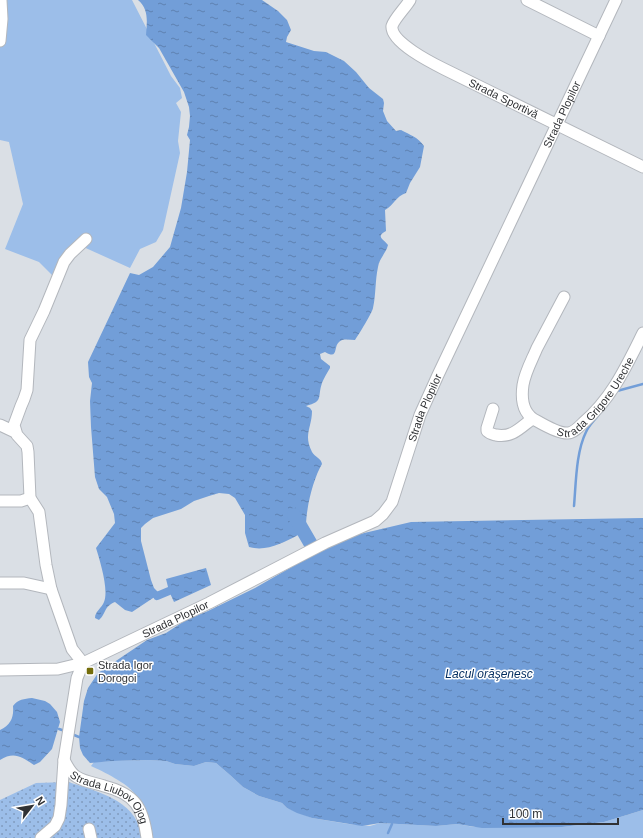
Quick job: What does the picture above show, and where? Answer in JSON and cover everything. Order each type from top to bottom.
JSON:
[{"type":"street","points":[[0,41],[2,19],[1,0]]},
{"type":"street","name":"Strada Sportivă","points":[[410,0],[394,21],[392,27],[394,35],[407,47],[434,64],[643,167]]},
{"type":"street","points":[[528,0],[599,36]]},
{"type":"street","name":"Strada Plopilor","points":[[0,670],[58,669],[83,663],[209,603],[325,544],[368,524],[378,518],[389,508],[397,489],[420,415],[449,350],[616,0]]},
{"type":"street","points":[[16,432],[15,422],[27,390],[30,340],[44,311],[64,262],[86,239]]},
{"type":"street","name":"Strada Grigore Ureche","points":[[564,297],[526,371],[522,394],[524,408],[532,419],[564,433],[572,432],[580,426],[597,410],[608,396],[623,372],[643,333]]},
{"type":"street","name":"Strada Grigore Ureche","points":[[493,409],[487,428],[491,434],[508,436],[532,419]]},
{"type":"street","points":[[0,425],[16,432],[27,446],[30,498],[39,512],[46,565],[52,589],[72,649],[83,663],[78,678],[64,760],[59,818],[55,826],[41,838]]},
{"type":"street","points":[[0,501],[21,502],[30,498]]},
{"type":"street","points":[[0,583],[24,583],[52,589]]},
{"type":"street","name":"Strada Liubov Ojog","points":[[64,760],[76,777],[88,782],[116,789],[129,797],[140,809],[145,822],[147,838]]},
{"type":"shaded area","points":[[0,0],[132,0],[171,76],[180,88],[182,98],[176,103],[181,112],[178,141],[180,153],[163,230],[156,242],[140,249],[130,268],[79,245],[57,280],[39,262],[5,249],[23,204],[9,142],[0,140]]},
{"type":"shaded area","points":[[148,760],[166,761],[175,764],[194,766],[206,762],[216,763],[243,787],[259,796],[282,803],[287,808],[312,818],[348,824],[370,826],[380,823],[436,826],[457,824],[474,827],[562,827],[604,822],[643,810],[643,838],[151,838],[143,810],[135,794],[121,782],[91,766],[94,762]]},
{"type":"shaded area","points":[[68,782],[103,794],[125,806],[139,825],[141,838],[0,838],[0,800],[36,783]]},
{"type":"water","points":[[138,0],[262,0],[278,11],[287,20],[291,30],[286,42],[314,51],[326,52],[344,61],[356,72],[369,88],[383,99],[383,111],[387,121],[396,131],[401,130],[411,135],[419,140],[424,146],[420,167],[410,183],[406,193],[400,196],[385,210],[386,231],[381,235],[381,238],[388,245],[379,264],[376,277],[374,303],[371,314],[355,340],[342,340],[337,344],[335,352],[332,355],[325,352],[320,354],[321,359],[330,366],[330,368],[322,383],[318,400],[306,406],[312,411],[308,436],[309,446],[322,464],[311,494],[304,530],[298,532],[298,535],[286,541],[268,548],[249,547],[245,533],[245,515],[235,498],[229,494],[219,493],[194,501],[181,509],[153,518],[141,528],[141,541],[151,580],[154,588],[161,595],[153,598],[132,612],[125,610],[115,602],[107,608],[99,620],[95,618],[95,616],[104,602],[105,590],[100,560],[96,548],[115,523],[114,514],[107,497],[99,489],[95,477],[90,401],[92,383],[89,377],[88,362],[130,273],[139,275],[153,267],[170,247],[181,208],[187,172],[190,140],[187,135],[190,116],[189,107],[184,92],[159,48],[146,35],[146,12]]},
{"type":"water","name":"Lacul orăşenesc","points":[[643,518],[643,810],[604,822],[562,827],[482,828],[457,824],[436,826],[380,823],[362,826],[312,818],[297,813],[287,808],[282,803],[259,796],[243,787],[216,763],[206,762],[194,766],[175,764],[166,761],[148,760],[90,763],[83,755],[80,748],[79,737],[84,701],[88,688],[98,673],[147,640],[166,633],[186,620],[255,588],[323,549],[360,534],[411,522]]},
{"type":"water","points":[[206,568],[211,585],[174,602],[166,579]]},
{"type":"water","points":[[32,698],[45,701],[57,712],[60,722],[52,749],[40,762],[34,765],[18,756],[5,757],[0,760],[0,730],[7,726],[11,720],[13,706],[17,702]]},
{"type":"waterway","points":[[617,391],[643,384]]},
{"type":"waterway","points":[[574,506],[580,449],[587,429],[599,414]]},
{"type":"waterway","points":[[294,515],[316,553],[322,557]]},
{"type":"waterway","points":[[157,596],[169,591]]},
{"type":"waterway","points":[[74,735],[79,737]]},
{"type":"waterway","points":[[388,833],[392,824]]},
{"type":"place","name":"Strada Igor Dorogoi","points":[[90,671]]}]
